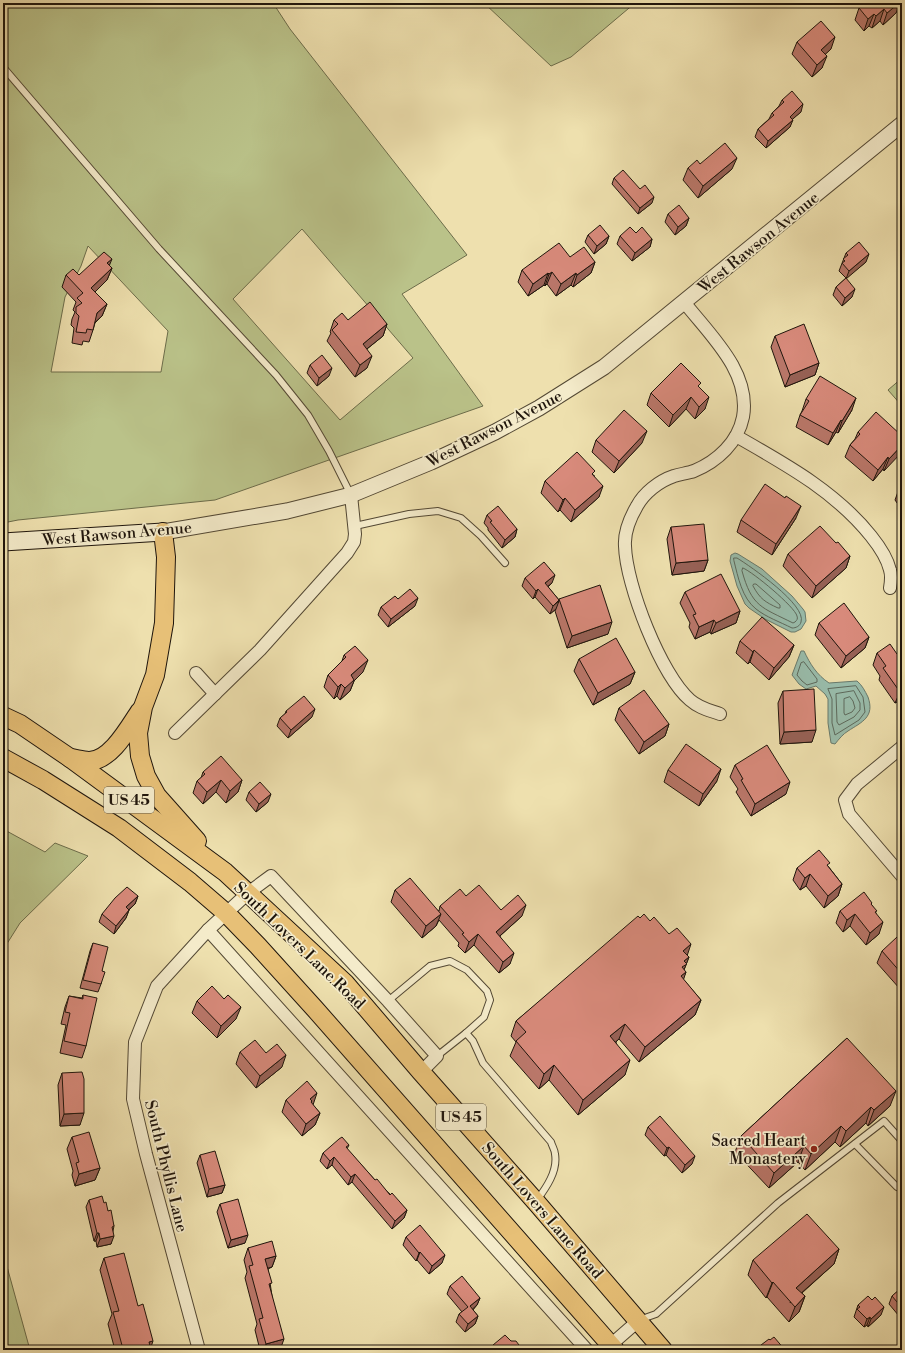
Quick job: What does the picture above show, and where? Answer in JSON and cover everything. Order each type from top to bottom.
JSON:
[{"type":"main road","name":"West Rawson Avenue","points":[[3,542],[163,532]]},
{"type":"main road","points":[[163,532],[166,557],[164,623],[155,675],[143,707],[138,733],[140,756],[146,776],[157,796],[224,872]]},
{"type":"main road","points":[[70,758],[91,761],[105,756],[120,739],[143,707]]},
{"type":"main road","name":"South Lovers Lane Road","points":[[3,716],[20,724],[70,758],[224,872],[258,946],[315,1009],[610,1348]]},
{"type":"main road","name":"South Lovers Lane Road","points":[[3,758],[43,780],[119,828],[190,882],[237,903],[345,984],[536,1202],[663,1350]]},
{"type":"street","name":"West Rawson Avenue","points":[[163,532],[287,511],[351,495],[431,462],[495,432],[539,408],[604,367],[902,124]]},
{"type":"street","points":[[684,302],[724,352],[736,371],[743,391],[744,406],[740,426],[736,436],[725,451],[706,465],[693,471],[667,479],[651,490],[638,504],[628,524],[625,547],[635,596],[654,644],[667,669],[683,694],[691,701],[700,708],[720,714]]},
{"type":"street","points":[[736,436],[794,469],[830,496],[852,516],[872,538],[886,557],[890,569],[890,588]]},
{"type":"street","points":[[175,733],[260,650],[347,554],[354,542],[355,534],[351,495]]},
{"type":"street","points":[[196,673],[215,694]]},
{"type":"street","points":[[902,747],[857,784],[845,800],[849,814],[902,876]]},
{"type":"street","name":"South Phyllis Lane","points":[[200,1350],[146,1154],[133,1099],[135,1042],[157,986],[208,930],[237,903],[271,876],[388,1001]]},
{"type":"street","points":[[208,930],[588,1350]]},
{"type":"street","points":[[388,1001],[437,1056],[421,1072]]},
{"type":"street","points":[[610,1348],[638,1321]]},
{"type":"lane","points":[[3,67],[159,249],[276,376],[308,415],[329,451],[351,495]]},
{"type":"lane","points":[[355,526],[409,514],[438,511],[461,518],[481,536],[505,563]]},
{"type":"lane","points":[[388,1001],[430,966],[450,961],[467,970],[487,991],[490,1000],[484,1016],[466,1033],[437,1056]]},
{"type":"lane","points":[[466,1033],[473,1041],[483,1063],[551,1142],[556,1154],[555,1165],[551,1178],[536,1202]]},
{"type":"lane","points":[[638,1321],[656,1314],[778,1203],[884,1121],[902,1141]]},
{"type":"lane","points":[[854,1144],[897,1187],[902,1182]]},
{"type":"green space","points":[[3,3],[273,3],[290,29],[467,255],[402,294],[483,406],[215,500],[18,520],[3,523]],"holes":[[[302,229],[413,358],[340,420],[233,299]],[[88,246],[168,331],[161,372],[51,372],[65,297],[81,266]]]},
{"type":"green space","points":[[484,3],[635,3],[571,57],[551,66]]},
{"type":"green space","points":[[902,378],[902,406],[888,390]]},
{"type":"green space","points":[[3,829],[45,852],[55,843],[88,856],[20,923],[3,950]]},
{"type":"green space","points":[[3,1252],[30,1350],[3,1350]]},
{"type":"water","points":[[735,553],[762,569],[792,596],[805,612],[806,621],[801,629],[791,632],[765,619],[745,604],[737,586],[730,561],[731,555]]},
{"type":"water","points":[[801,651],[804,651],[814,669],[829,683],[857,681],[862,686],[868,697],[870,709],[866,718],[844,734],[835,744],[831,743],[828,723],[828,699],[825,694],[816,686],[806,689],[799,684],[792,675]]},
{"type":"building","points":[[864,3],[899,3],[887,13],[884,9],[876,16],[874,14],[868,19],[859,8]]},
{"type":"building","points":[[821,21],[835,37],[821,50],[827,56],[817,65],[797,42]]},
{"type":"building","points":[[792,91],[803,104],[790,117],[793,120],[768,141],[758,129],[774,115],[772,113],[784,102],[782,100]]},
{"type":"building","points":[[725,143],[737,158],[703,186],[688,168],[697,160],[700,164]]},
{"type":"building","points":[[623,170],[640,189],[645,185],[654,197],[640,208],[614,178]]},
{"type":"building","points":[[679,205],[689,218],[678,227],[668,214]]},
{"type":"building","points":[[600,225],[609,236],[597,246],[588,235]]},
{"type":"building","points":[[630,227],[636,233],[642,227],[652,239],[635,253],[620,236]]},
{"type":"building","points":[[859,242],[869,254],[849,271],[842,263],[845,261],[843,259],[848,255],[846,253]]},
{"type":"building","points":[[559,243],[570,257],[584,247],[595,262],[561,284],[552,272],[549,274],[548,273],[533,284],[522,270]]},
{"type":"building","points":[[104,252],[112,259],[107,263],[112,268],[91,288],[107,304],[97,313],[93,330],[87,329],[86,333],[76,332],[79,316],[76,313],[76,307],[82,303],[77,298],[83,293],[66,275],[73,269],[79,275]]},
{"type":"building","points":[[846,278],[855,289],[845,298],[836,287]]},
{"type":"building","points":[[370,302],[387,324],[363,344],[372,356],[360,365],[332,330],[338,324],[334,320],[342,313],[348,320]]},
{"type":"building","points":[[804,324],[819,363],[790,375],[775,336]]},
{"type":"building","points":[[322,355],[332,368],[319,378],[310,365]]},
{"type":"building","points":[[681,363],[701,383],[698,386],[709,397],[699,407],[691,397],[673,415],[651,393]]},
{"type":"building","points":[[820,376],[856,398],[833,433],[800,415],[809,401],[806,399]]},
{"type":"building","points":[[624,410],[647,431],[619,461],[596,440]]},
{"type":"building","points":[[876,412],[902,436],[902,445],[889,459],[888,457],[878,470],[850,445],[860,434],[858,432]]},
{"type":"building","points":[[577,452],[595,471],[592,474],[603,486],[575,510],[565,498],[563,500],[545,481]]},
{"type":"building","points":[[765,484],[785,498],[786,496],[801,506],[776,544],[741,520]]},
{"type":"building","points":[[498,506],[517,529],[505,540],[490,522],[492,521],[487,515]]},
{"type":"building","points":[[704,524],[708,560],[676,563],[671,527]]},
{"type":"building","points":[[820,526],[836,543],[838,542],[850,556],[816,586],[788,554]]},
{"type":"building","points":[[544,562],[555,575],[545,583],[559,600],[553,606],[538,589],[536,591],[525,578]]},
{"type":"building","points":[[721,574],[740,611],[716,623],[714,620],[699,627],[693,615],[696,614],[685,592]]},
{"type":"building","points":[[600,585],[612,622],[572,636],[559,599]]},
{"type":"building","points":[[410,589],[418,598],[391,619],[381,607],[395,596],[398,599]]},
{"type":"building","points":[[844,603],[869,637],[846,656],[819,623]]},
{"type":"building","points":[[762,617],[794,645],[774,668],[754,650],[753,652],[740,641]]},
{"type":"building","points":[[616,638],[635,672],[598,693],[579,659]]},
{"type":"building","points":[[890,644],[897,654],[902,650],[902,690],[900,692],[883,668],[886,666],[877,653]]},
{"type":"building","points":[[355,646],[368,660],[351,675],[354,680],[345,688],[341,684],[338,687],[328,675],[346,657],[344,655]]},
{"type":"building","points":[[814,689],[816,730],[784,732],[783,691]]},
{"type":"building","points":[[644,690],[669,724],[644,742],[619,708]]},
{"type":"building","points":[[304,696],[315,709],[291,730],[280,718]]},
{"type":"building","points":[[686,744],[721,769],[703,794],[668,770]]},
{"type":"building","points":[[767,745],[790,782],[755,804],[741,780],[743,779],[735,765]]},
{"type":"building","points":[[221,756],[242,780],[230,791],[221,780],[207,792],[197,781],[205,774],[203,772]]},
{"type":"building","points":[[260,782],[271,794],[259,804],[249,792]]},
{"type":"building","points":[[819,850],[830,863],[827,865],[842,884],[828,896],[810,874],[805,878],[797,868]]},
{"type":"building","points":[[410,878],[441,914],[426,926],[395,890]]},
{"type":"building","points":[[479,885],[501,910],[518,895],[526,905],[496,932],[514,953],[503,962],[478,934],[469,942],[462,934],[464,933],[440,906],[460,889],[466,896]]},
{"type":"building","points":[[127,887],[138,896],[126,907],[129,910],[116,926],[102,914],[115,898]]},
{"type":"building","points":[[864,892],[877,911],[875,912],[883,922],[870,933],[855,914],[847,920],[840,911]]},
{"type":"building","points":[[644,914],[650,921],[654,917],[669,934],[677,928],[691,944],[683,951],[689,957],[684,961],[687,964],[682,967],[686,972],[681,976],[701,1000],[645,1047],[625,1024],[610,1036],[630,1060],[583,1100],[554,1065],[544,1074],[516,1041],[526,1032],[516,1021],[638,916],[640,918]]},
{"type":"building","points":[[897,937],[902,943],[902,974],[882,951]]},
{"type":"building","points":[[93,943],[108,947],[102,971],[105,972],[101,984],[83,980]]},
{"type":"building","points":[[212,986],[224,999],[228,995],[241,1007],[221,1026],[197,1001]]},
{"type":"building","points":[[83,995],[97,998],[86,1046],[64,1041],[70,1013],[65,1012],[69,996],[83,999]]},
{"type":"building","points":[[847,1038],[896,1091],[874,1110],[871,1107],[846,1131],[841,1126],[811,1154],[804,1146],[774,1173],[741,1136]]},
{"type":"building","points":[[255,1040],[266,1053],[277,1044],[286,1055],[260,1076],[240,1052]]},
{"type":"building","points":[[82,1072],[84,1079],[84,1113],[64,1114],[62,1073]]},
{"type":"building","points":[[307,1081],[317,1093],[310,1099],[320,1113],[306,1124],[286,1100]]},
{"type":"building","points":[[660,1116],[695,1156],[685,1165],[648,1127]]},
{"type":"building","points":[[89,1132],[100,1168],[79,1174],[76,1163],[79,1162],[72,1137]]},
{"type":"building","points":[[342,1137],[349,1145],[346,1147],[375,1180],[377,1179],[390,1195],[392,1193],[407,1210],[395,1221],[355,1174],[351,1177],[334,1157],[330,1161],[323,1153]]},
{"type":"building","points":[[215,1151],[225,1185],[209,1189],[200,1155]]},
{"type":"building","points":[[102,1196],[104,1203],[106,1202],[108,1211],[111,1210],[114,1236],[100,1239],[99,1233],[97,1233],[89,1200]]},
{"type":"building","points":[[238,1199],[248,1235],[231,1240],[220,1204]]},
{"type":"building","points":[[807,1214],[839,1249],[796,1288],[805,1296],[795,1307],[753,1260]]},
{"type":"building","points":[[420,1225],[445,1255],[432,1266],[406,1237]]},
{"type":"building","points":[[272,1241],[276,1256],[265,1259],[272,1283],[269,1284],[284,1339],[266,1344],[259,1319],[263,1318],[249,1266],[253,1265],[248,1248]]},
{"type":"building","points":[[124,1253],[138,1306],[143,1304],[153,1341],[149,1342],[151,1350],[135,1350],[134,1346],[123,1349],[113,1312],[119,1311],[104,1258]]},
{"type":"building","points":[[462,1276],[480,1298],[470,1306],[478,1316],[468,1324],[459,1314],[468,1307],[450,1286]]},
{"type":"building","points":[[902,1288],[902,1308],[892,1296]]},
{"type":"building","points":[[868,1296],[872,1300],[875,1297],[884,1307],[871,1319],[870,1317],[867,1319],[857,1309],[860,1307],[858,1305]]},
{"type":"building","points":[[505,1335],[511,1341],[516,1341],[522,1349],[497,1350],[493,1345]]},
{"type":"building","points":[[774,1337],[785,1350],[761,1349],[763,1347],[761,1345]]},
{"type":"place","name":"Sacred Heart Monastery","points":[[814,1149]]}]
